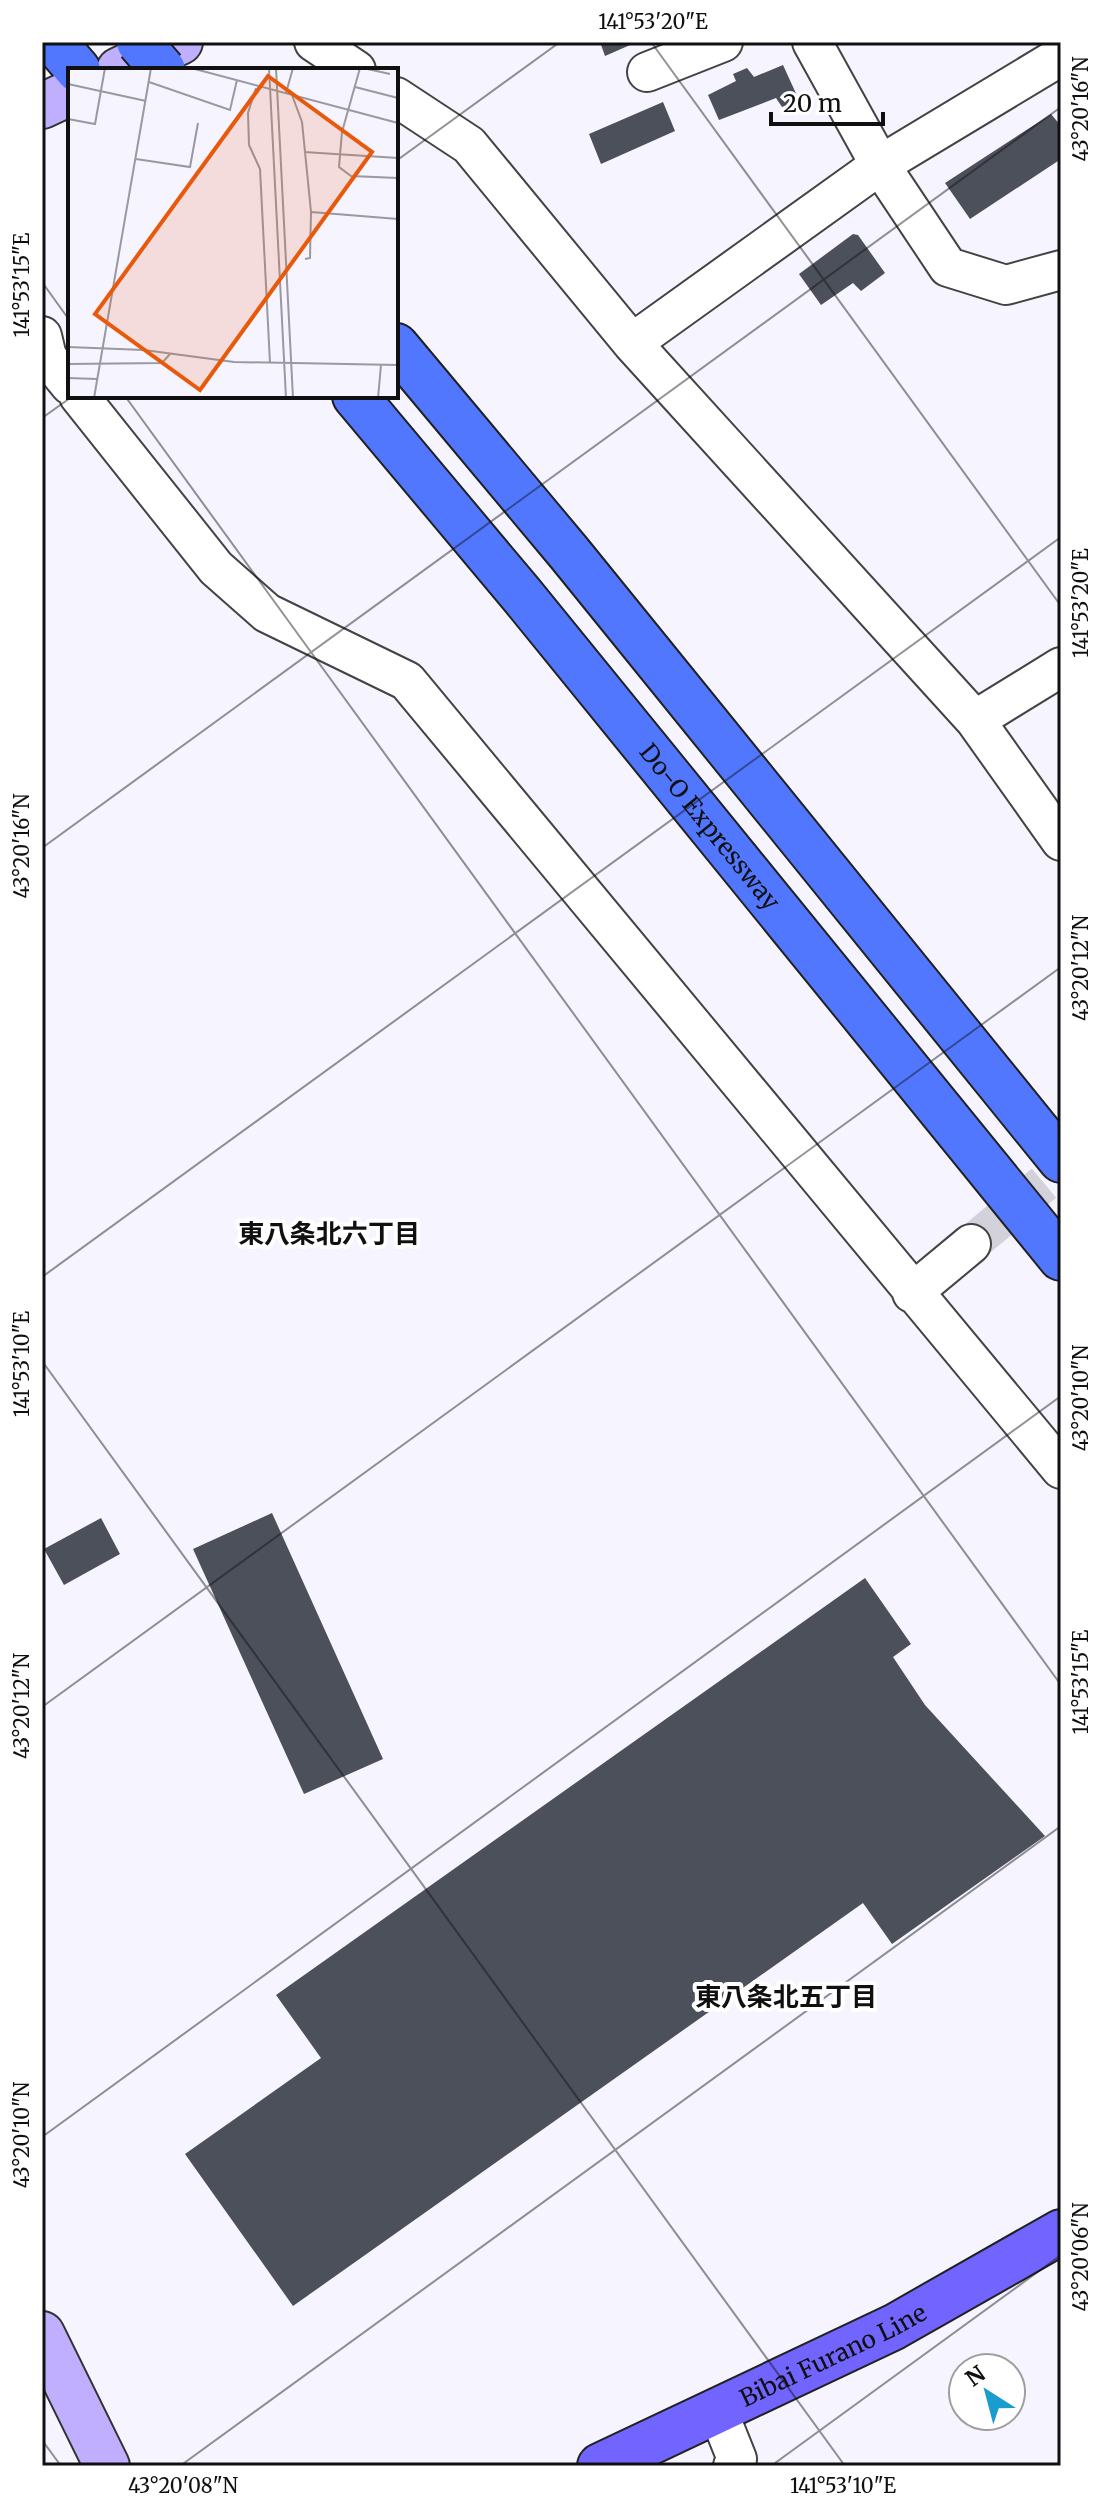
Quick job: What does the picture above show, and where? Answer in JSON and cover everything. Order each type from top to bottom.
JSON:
[{"type":"highway","points":[[54,42],[76,68]]},
{"type":"highway","points":[[139,42],[161,68]]},
{"type":"highway","points":[[398,348],[570,554],[1061,1160]]},
{"type":"highway","name":"Do-O Expressway","points":[[357,398],[531,606],[1061,1258]]},
{"type":"main road","name":"Bibai Furano Line","points":[[600,2466],[894,2327],[1061,2232]]},
{"type":"street","points":[[123,68],[180,42]]},
{"type":"street","points":[[314,42],[353,68]]},
{"type":"street","points":[[647,72],[723,42]]},
{"type":"street","points":[[812,42],[880,165],[948,267],[1006,285],[1061,270]]},
{"type":"street","points":[[632,343],[880,165],[1061,56]]},
{"type":"street","points":[[42,106],[68,94]]},
{"type":"street","points":[[398,98],[469,145],[632,343],[975,720],[1061,841]]},
{"type":"street","points":[[42,336],[47,357],[68,383]]},
{"type":"street","points":[[81,398],[216,568],[267,613],[407,681],[1061,1469]]},
{"type":"street","points":[[975,720],[1061,667]]},
{"type":"street","points":[[912,1293],[971,1244]]},
{"type":"street","points":[[42,2334],[107,2466]]},
{"type":"street","points":[[717,2409],[737,2459],[733,2466]]},
{"type":"building","points":[[600,42],[637,42],[605,56]]},
{"type":"building","points":[[783,65],[799,100],[782,107],[776,98],[719,120],[708,95],[736,81],[733,74],[747,68],[754,77]]},
{"type":"building","points":[[663,102],[675,131],[601,164],[589,134]]},
{"type":"building","points":[[1051,114],[1061,126],[1061,159],[970,219],[945,183]]},
{"type":"building","points":[[853,234],[858,235],[885,273],[861,291],[853,283],[821,305],[799,274]]},
{"type":"building","points":[[272,1513],[383,1759],[304,1794],[193,1549]]},
{"type":"building","points":[[101,1518],[120,1554],[64,1585],[44,1549]]},
{"type":"building","points":[[865,1578],[911,1644],[893,1657],[925,1705],[1045,1836],[892,1944],[863,1903],[293,2306],[185,2154],[321,2058],[276,1995]]},
{"type":"tunnel","points":[[971,1244],[1061,1169]]},
{"type":"district","name":"東八条北六丁目","points":[[329,1233]]},
{"type":"district","name":"東八条北五丁目","points":[[786,1996]]}]
